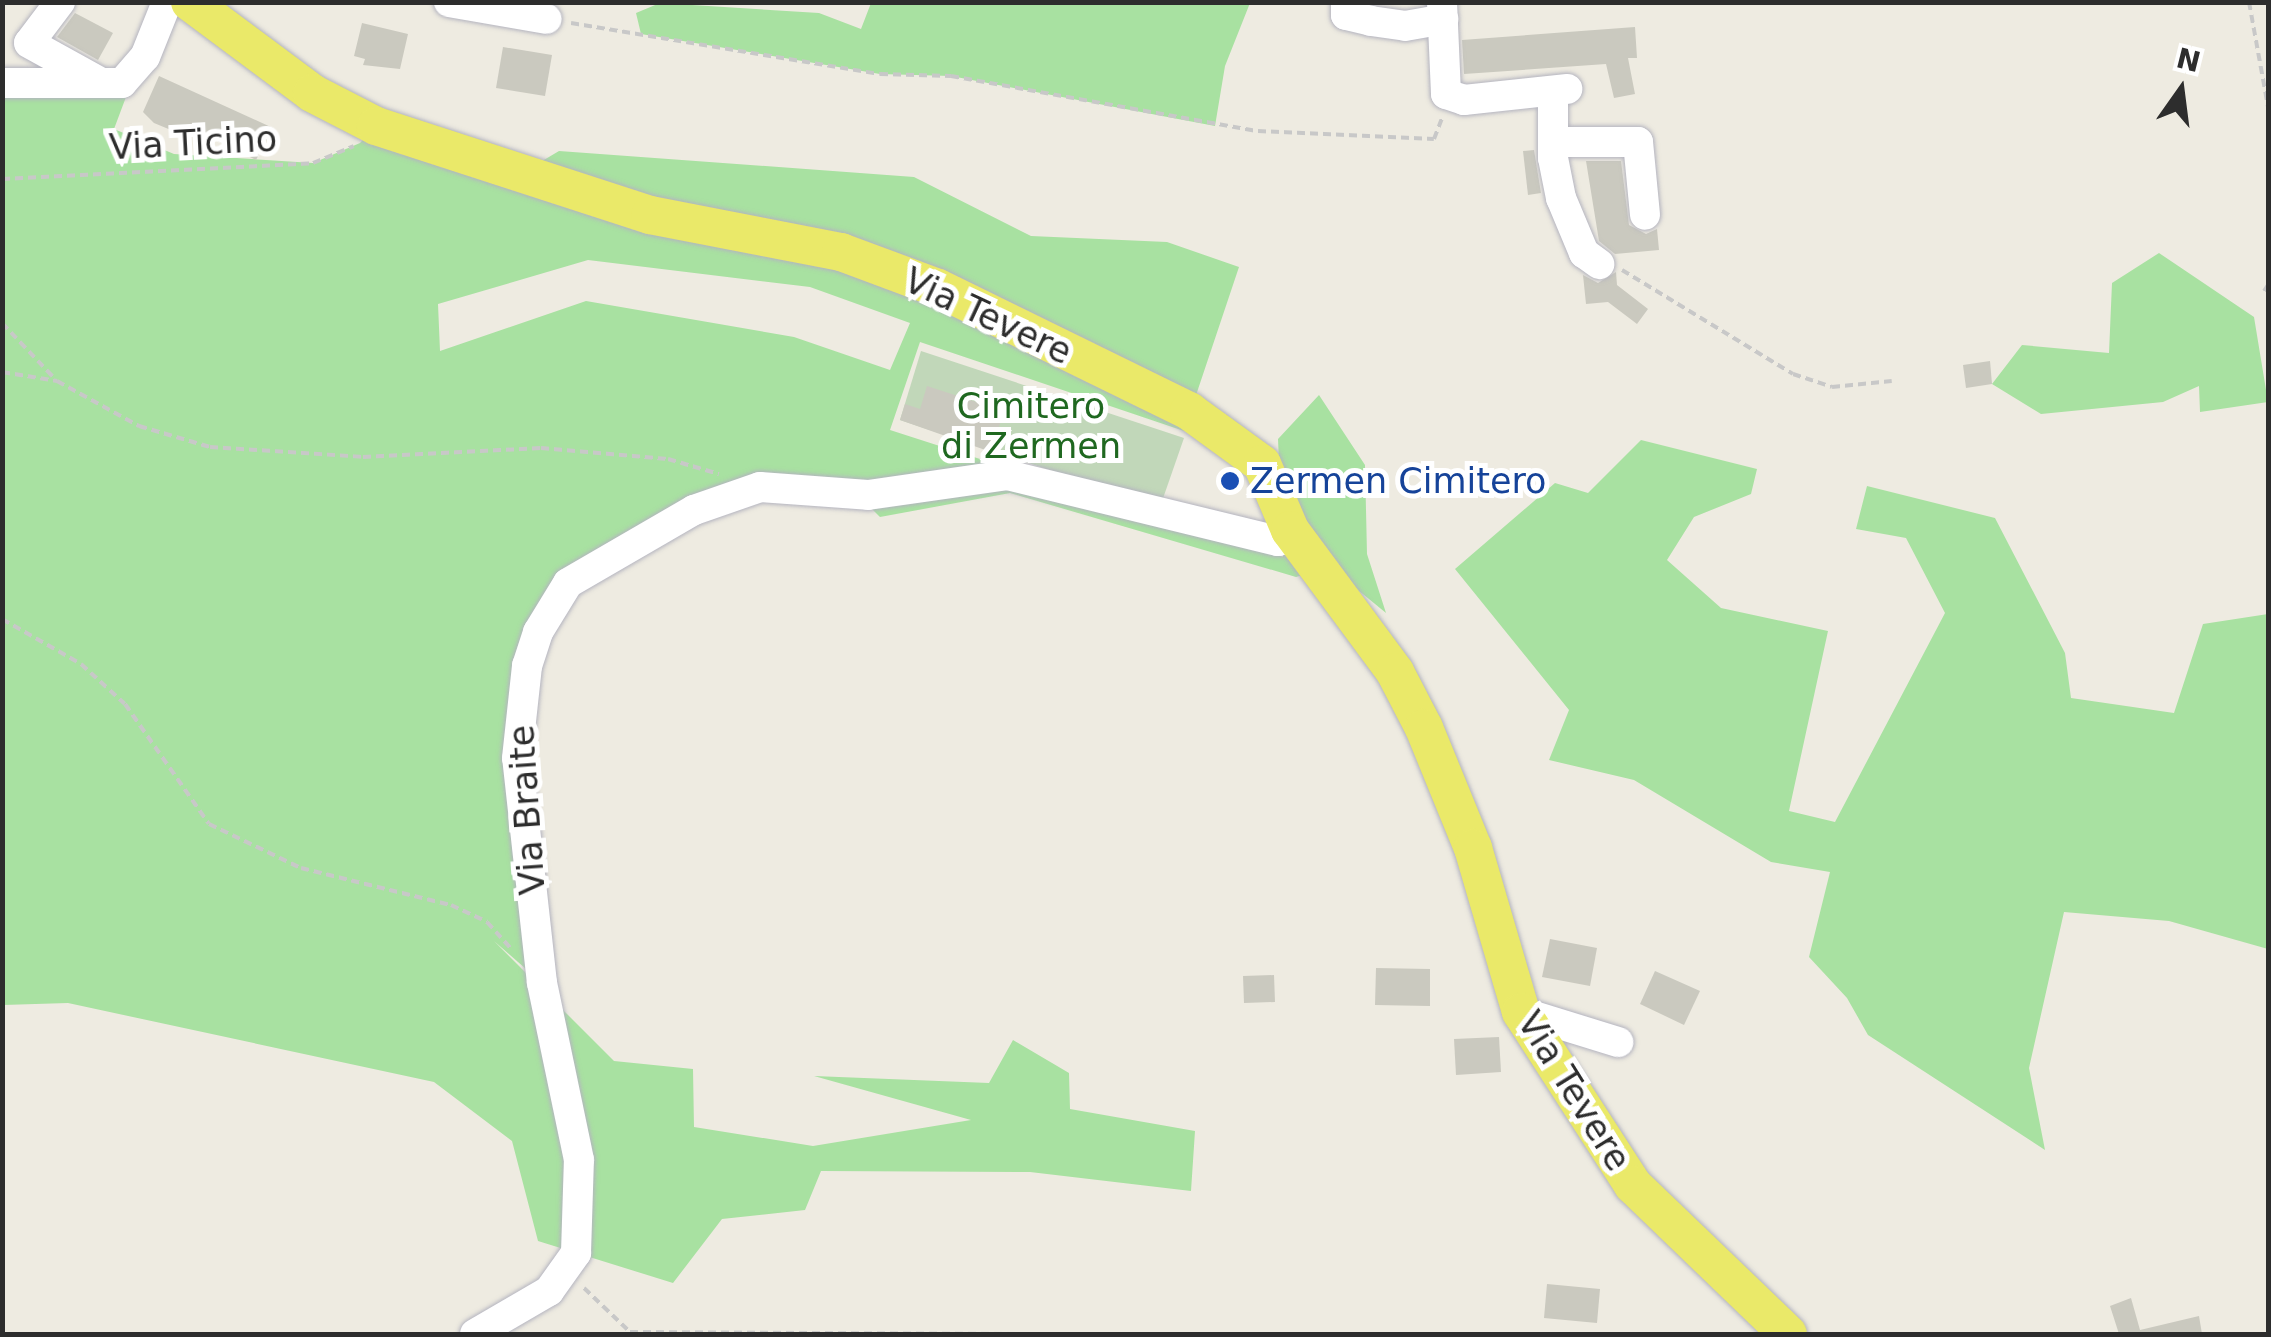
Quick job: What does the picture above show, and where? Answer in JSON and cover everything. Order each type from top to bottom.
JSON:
[{"type":"main road","name":"Via Tevere","points":[[190,2],[312,93],[376,126],[650,215],[841,252],[938,288],[1189,411],[1262,464],[1294,536],[1395,672],[1424,728],[1472,848],[1520,1012],[1634,1185],[1788,1334]]},
{"type":"street","points":[[60,2],[29,43],[102,83]]},
{"type":"street","points":[[2,82],[122,83],[136,70],[167,2]]},
{"type":"street","points":[[448,2],[547,19]]},
{"type":"street","points":[[1346,2],[1346,15],[1405,26],[1443,11],[1446,94],[1464,100],[1560,90],[1553,142],[1561,198],[1584,252],[1600,264]]},
{"type":"street","points":[[1553,142],[1638,142],[1645,214]]},
{"type":"street","name":"Via Braite","points":[[568,1272],[576,1253],[579,1160],[542,983],[517,758],[517,718],[538,632],[568,582],[593,563],[729,493],[760,487],[868,495],[1006,475],[1278,541],[1294,536]]},
{"type":"street","points":[[1520,1012],[1618,1042]]},
{"type":"street","points":[[475,1334],[517,1315],[568,1272]]},
{"type":"path","points":[[2249,2],[2268,107]]},
{"type":"path","points":[[547,19],[880,74],[951,76],[1258,130],[1434,140],[1446,94]]},
{"type":"path","name":"Via Ticino","points":[[2,180],[313,163],[360,143],[376,126]]},
{"type":"path","points":[[1600,264],[1618,266],[1793,374],[1832,387],[1892,380]]},
{"type":"path","points":[[2264,292],[2268,285]]},
{"type":"path","points":[[2,323],[56,381],[139,426],[210,447],[363,457],[542,448],[668,459],[760,487]]},
{"type":"path","points":[[2,372],[56,381]]},
{"type":"path","points":[[2,619],[82,664],[125,704],[209,824],[301,868],[451,905],[487,922],[542,983]]},
{"type":"path","points":[[568,1272],[630,1332],[1051,1334]]},
{"type":"green space","points":[[660,3],[819,13],[861,29],[871,3],[1250,3],[1225,66],[1215,126],[951,76],[880,74],[641,34],[636,13]]},
{"type":"green space","points":[[129,89],[114,129],[174,154],[313,163],[360,143],[376,126],[522,173],[559,151],[914,177],[1031,236],[1167,242],[1239,267],[1184,431],[920,342],[890,430],[1283,557],[1278,439],[1319,395],[1365,465],[1367,554],[1386,613],[1330,567],[1296,577],[1010,493],[880,517],[858,495],[796,487],[593,563],[527,666],[542,983],[494,941],[614,1061],[693,1069],[694,1127],[813,1146],[971,1120],[814,1076],[989,1083],[1013,1040],[1069,1073],[1070,1109],[1195,1131],[1191,1191],[1030,1172],[821,1171],[805,1210],[722,1219],[673,1283],[538,1241],[512,1141],[434,1082],[68,1003],[3,1005],[2,91]],"holes":[[[588,260],[810,287],[910,323],[890,370],[794,337],[586,301],[440,351],[438,304]]]},
{"type":"green space","points":[[2159,253],[2254,317],[2268,402],[2200,412],[2199,386],[2163,402],[2041,414],[1992,384],[2022,345],[2109,353],[2112,283]]},
{"type":"green space","name":"Cimitero di Zermen","points":[[921,351],[1184,438],[1160,507],[900,420]]},
{"type":"green space","points":[[1641,440],[1757,469],[1751,494],[1694,517],[1667,560],[1721,608],[1828,631],[1789,811],[1835,822],[1945,613],[1906,538],[1856,529],[1867,486],[1995,518],[2065,653],[2071,698],[2174,713],[2203,624],[2268,614],[2268,949],[2169,921],[2064,912],[2029,1068],[2045,1150],[1868,1035],[1847,998],[1809,957],[1830,872],[1771,862],[1634,780],[1549,760],[1569,710],[1455,569],[1555,483],[1588,493]]},
{"type":"building","points":[[75,13],[113,33],[98,60],[57,37]]},
{"type":"building","points":[[362,23],[408,34],[400,69],[363,65],[365,59],[354,56]]},
{"type":"building","points":[[1635,27],[1637,58],[1628,58],[1635,94],[1614,98],[1606,64],[1464,74],[1462,40]]},
{"type":"building","points":[[503,47],[552,55],[545,96],[496,88]]},
{"type":"building","points":[[159,76],[273,128],[256,160],[187,126],[183,135],[154,123],[143,112]]},
{"type":"building","points":[[1534,150],[1541,193],[1528,195],[1523,151]]},
{"type":"building","points":[[1586,161],[1621,161],[1629,225],[1646,234],[1657,229],[1659,250],[1615,254],[1599,241]]},
{"type":"building","points":[[1616,272],[1617,285],[1648,309],[1637,324],[1608,302],[1586,304],[1583,275],[1598,283]]},
{"type":"building","points":[[1990,361],[1992,384],[1966,388],[1963,365]]},
{"type":"building","points":[[927,386],[1004,411],[991,452],[900,420],[905,404],[920,409]]},
{"type":"building","points":[[1550,939],[1597,948],[1590,986],[1542,977]]},
{"type":"building","points":[[1376,968],[1430,969],[1430,1006],[1375,1005]]},
{"type":"building","points":[[1655,971],[1700,991],[1684,1025],[1640,1004]]},
{"type":"building","points":[[1274,975],[1275,1002],[1244,1003],[1243,976]]},
{"type":"building","points":[[1499,1037],[1501,1072],[1456,1075],[1454,1039]]},
{"type":"building","points":[[1547,1284],[1600,1289],[1597,1323],[1544,1318]]},
{"type":"building","points":[[2131,1298],[2140,1330],[2199,1316],[2202,1334],[2119,1334],[2110,1306]]},
{"type":"place","name":"Zermen Cimitero","points":[[1230,481]]}]
